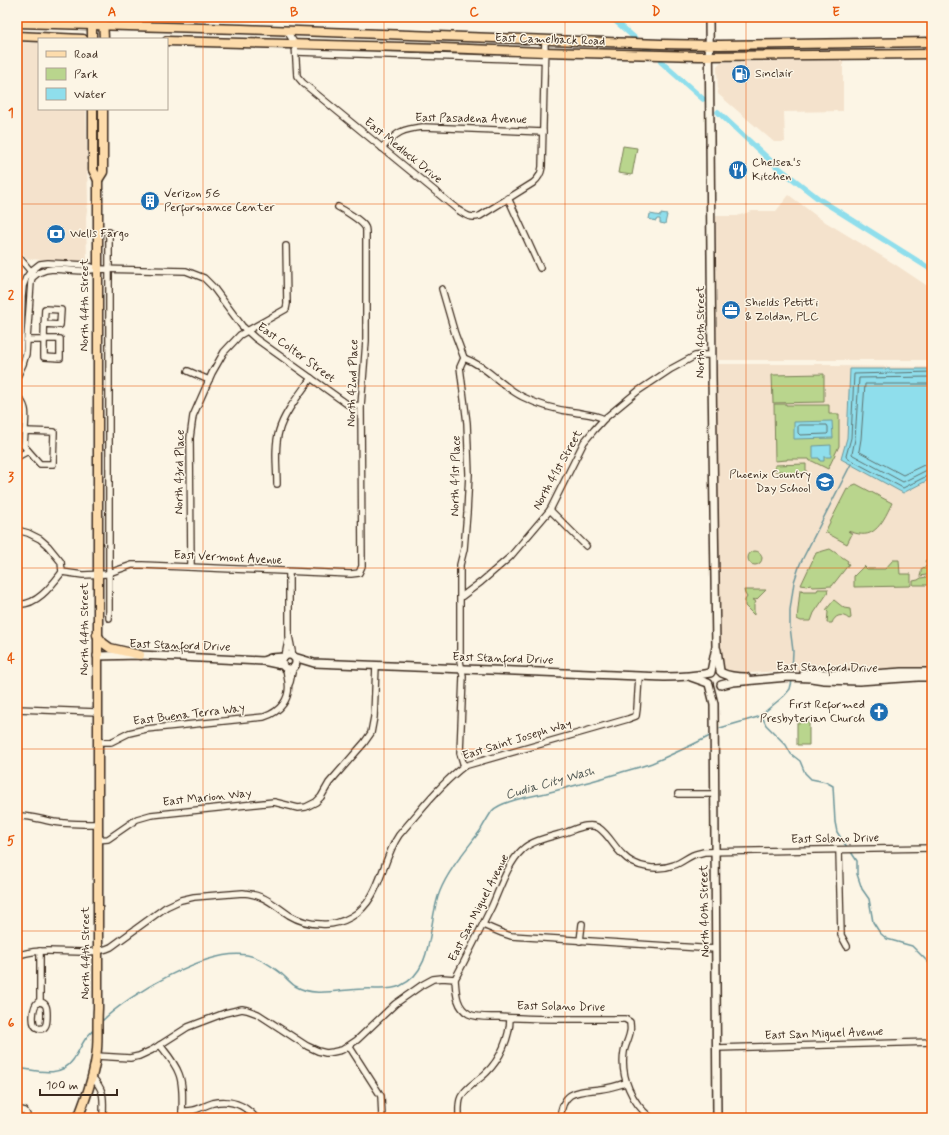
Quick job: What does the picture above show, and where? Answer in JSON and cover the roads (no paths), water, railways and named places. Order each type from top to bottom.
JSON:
[{"type":"main road","points":[[104,17],[104,38]]},
{"type":"main road","points":[[92,21],[92,38]]},
{"type":"main road","name":"East Camelback Road","points":[[17,23],[92,21],[104,26],[651,44],[709,45],[932,42]]},
{"type":"main road","points":[[198,28],[198,42]]},
{"type":"main road","points":[[17,36],[61,38]]},
{"type":"main road","name":"East Camelback Road","points":[[168,41],[295,48],[442,48],[544,56],[932,54]]},
{"type":"main road","points":[[853,55],[854,43]]},
{"type":"main road","name":"North 44th Street","points":[[78,1118],[84,1105],[96,1056],[98,1008],[98,180],[93,170],[93,110]]},
{"type":"main road","name":"North 44th Street","points":[[98,180],[103,172],[103,110]]},
{"type":"main road","points":[[97,634],[103,643],[110,648],[140,655]]},
{"type":"street","name":"North 40th Street","points":[[709,17],[716,647],[721,672]]},
{"type":"street","name":"East Medlock Drive","points":[[287,31],[295,48],[297,76],[300,80],[467,217],[474,218],[480,216],[537,180],[540,176],[542,167],[543,132]]},
{"type":"street","points":[[543,132],[545,40]]},
{"type":"street","name":"East Pasadena Avenue","points":[[382,148],[396,135],[402,131],[410,129],[429,128],[543,132]]},
{"type":"street","points":[[508,198],[540,268]]},
{"type":"street","name":"North 42nd Place","points":[[338,207],[366,227],[366,341],[361,406],[362,566],[359,573]]},
{"type":"street","name":"North 44th Street","points":[[109,232],[109,618]]},
{"type":"street","name":"North 43rd Place","points":[[191,567],[191,426],[208,380],[224,352],[240,335],[286,309],[286,246]]},
{"type":"street","points":[[17,255],[33,273]]},
{"type":"street","name":"East Colter Street","points":[[33,273],[40,264],[48,263],[86,265],[97,269],[186,271],[195,274],[204,278],[213,287],[242,326],[255,338],[347,404],[361,406]]},
{"type":"street","points":[[17,377],[26,354],[31,282],[33,273]]},
{"type":"street","points":[[17,362],[21,340],[23,286],[26,278],[33,273]]},
{"type":"street","name":"North 41st Place","points":[[442,289],[455,334],[464,358],[460,367],[467,423],[469,474],[464,549],[460,565],[460,661],[463,676],[460,753],[464,766]]},
{"type":"street","points":[[27,340],[44,340],[44,324]]},
{"type":"street","points":[[464,358],[479,364],[508,389],[524,398],[549,407],[597,415],[604,419],[638,391],[671,369],[695,356],[712,355]]},
{"type":"street","points":[[188,372],[208,380]]},
{"type":"street","points":[[277,484],[276,446],[278,432],[284,418],[311,378]]},
{"type":"street","points":[[17,396],[24,404],[26,409],[24,446],[40,464],[53,464],[54,432],[25,431]]},
{"type":"street","name":"North 41st Street","points":[[460,597],[481,582],[510,557],[550,510],[584,442],[604,419]]},
{"type":"street","points":[[17,457],[28,451]]},
{"type":"street","points":[[550,510],[586,546]]},
{"type":"street","points":[[17,530],[34,536],[44,542],[61,562],[62,572],[47,590],[37,598],[29,603],[17,604]]},
{"type":"street","name":"East Vermont Avenue","points":[[62,572],[97,574],[132,565],[289,572],[359,573]]},
{"type":"street","points":[[289,572],[289,656]]},
{"type":"street","name":"North 40th Street","points":[[710,673],[716,647]]},
{"type":"street","name":"East Stanford Drive","points":[[97,656],[140,655],[263,661],[289,667],[314,662]]},
{"type":"street","points":[[289,656],[296,661],[289,667],[282,660],[289,656]]},
{"type":"street","name":"East Stanford Drive","points":[[263,661],[271,658],[289,656],[314,662],[639,676],[691,676],[710,673]]},
{"type":"street","name":"East Marion Way","points":[[98,840],[108,839],[137,819],[151,815],[274,802],[292,807],[306,808],[316,802],[321,797],[328,783],[364,743],[371,733],[374,717],[376,665]]},
{"type":"street","name":"East Buena Terra Way","points":[[97,742],[111,742],[129,733],[146,729],[264,717],[275,712],[282,706],[287,697],[289,667]]},
{"type":"street","points":[[715,670],[721,672],[724,681],[721,686],[716,687],[709,683],[708,678],[710,673],[715,670]]},
{"type":"street","name":"East Stanford Drive","points":[[721,672],[727,676],[741,677],[788,674],[858,675],[932,672]]},
{"type":"street","name":"East Saint Joseph Way","points":[[98,951],[111,947],[166,907],[181,900],[194,897],[243,893],[252,894],[267,899],[290,916],[310,923],[336,923],[347,920],[357,914],[375,891],[392,846],[453,774],[464,766],[636,716],[639,676]]},
{"type":"street","name":"East Stanford Drive","points":[[691,676],[709,683]]},
{"type":"street","name":"East Stanford Drive","points":[[721,686],[733,682],[788,677],[858,681],[918,677],[932,678]]},
{"type":"street","name":"North 40th Street","points":[[709,683],[714,704],[717,1118]]},
{"type":"street","name":"North 40th Street","points":[[714,704],[716,695],[721,686]]},
{"type":"street","points":[[17,710],[98,712]]},
{"type":"street","points":[[678,794],[715,794]]},
{"type":"street","points":[[17,816],[72,824],[98,824]]},
{"type":"street","name":"East San Miguel Avenue","points":[[96,1056],[134,1057],[152,1050],[188,1027],[225,1013],[242,1009],[258,1014],[307,1046],[318,1051],[326,1053],[342,1050],[357,1040],[395,1004],[422,985],[442,978],[455,979],[483,925],[510,867],[522,849],[539,841],[583,827],[591,826],[598,827],[622,855],[629,861],[638,865],[663,868],[674,866],[692,855],[704,852],[715,852]]},
{"type":"street","name":"East Solano Drive","points":[[715,852],[932,848]]},
{"type":"street","points":[[839,850],[841,935],[847,946]]},
{"type":"street","points":[[580,941],[582,924]]},
{"type":"street","points":[[483,925],[511,936],[716,949]]},
{"type":"street","points":[[40,951],[40,1002]]},
{"type":"street","points":[[17,956],[24,953],[40,951],[98,951]]},
{"type":"street","name":"East Solano Drive","points":[[455,979],[458,1002],[468,1014],[476,1016],[510,1018],[625,1019],[630,1022],[630,1032],[624,1053],[624,1076],[626,1083]]},
{"type":"street","points":[[459,1118],[459,1107],[462,1095],[465,1090],[486,1073],[498,1057],[509,1030],[510,1018]]},
{"type":"street","name":"East San Miguel Avenue","points":[[717,1048],[932,1042]]},
{"type":"street","points":[[160,1045],[180,1074],[182,1085],[182,1118]]},
{"type":"street","points":[[349,1046],[381,1096],[382,1118]]},
{"type":"street","points":[[92,1077],[98,1084],[102,1093],[103,1118]]},
{"type":"street","points":[[560,1118],[564,1103],[569,1096],[575,1092],[600,1089],[626,1083],[634,1099],[651,1118]]},
{"type":"street","points":[[182,1111],[197,1110],[213,1104],[230,1102],[247,1109],[256,1118]]},
{"type":"street","points":[[17,1109],[25,1111],[27,1118]]},
{"type":"water","points":[[650,214],[661,216],[661,214],[667,215],[665,224],[660,223],[660,219],[657,219],[656,221],[649,219]]},
{"type":"water","points":[[850,369],[932,369],[932,478],[903,493],[841,459],[847,438]]},
{"type":"water","points":[[832,421],[833,438],[794,439],[794,422]]},
{"type":"water","points":[[831,445],[831,457],[824,457],[824,461],[820,461],[819,458],[813,458],[813,446]]},
{"type":"waterway","points":[[611,17],[654,55]]},
{"type":"waterway","points":[[661,62],[703,99]]},
{"type":"waterway","points":[[718,112],[775,165],[819,199],[932,270]]},
{"type":"waterway","name":"Cudia City Wash","points":[[792,670],[793,651],[790,627],[790,610],[794,582],[800,564],[851,464]]},
{"type":"waterway","name":"Cudia City Wash","points":[[717,730],[758,717],[784,696],[790,689],[792,681]]},
{"type":"waterway","points":[[761,714],[766,725],[786,745],[791,754],[800,761],[805,773],[811,779],[826,782],[833,786],[837,832],[847,847]]},
{"type":"waterway","name":"Cudia City Wash","points":[[101,1022],[130,999],[170,975],[211,959],[230,955],[247,955],[259,959],[267,963],[295,986],[311,992],[396,988],[412,979],[420,969],[429,944],[436,903],[440,891],[448,875],[496,807],[517,799],[581,784],[648,764],[712,734]]},
{"type":"waterway","points":[[851,852],[857,861],[857,874],[862,889],[869,899],[873,922],[880,933],[887,939],[912,946],[932,966]]},
{"type":"waterway","name":"Cudia City Wash","points":[[17,1068],[47,1072],[61,1070],[68,1066],[73,1060],[86,1038],[94,1029]]},
{"type":"place","name":"Sinclair","points":[[741,74]]},
{"type":"place","name":"Chelsea's Kitchen","points":[[738,170]]},
{"type":"place","name":"Verizon 5G Performance Center","points":[[150,201]]},
{"type":"place","name":"Wells Fargo","points":[[56,234]]},
{"type":"place","name":"Shields Petitti & Zoldan, PLC","points":[[731,310]]},
{"type":"place","name":"Phoenix Country Day School","points":[[825,482]]},
{"type":"place","name":"First Reformed Presbyterian Church","points":[[879,712]]}]
